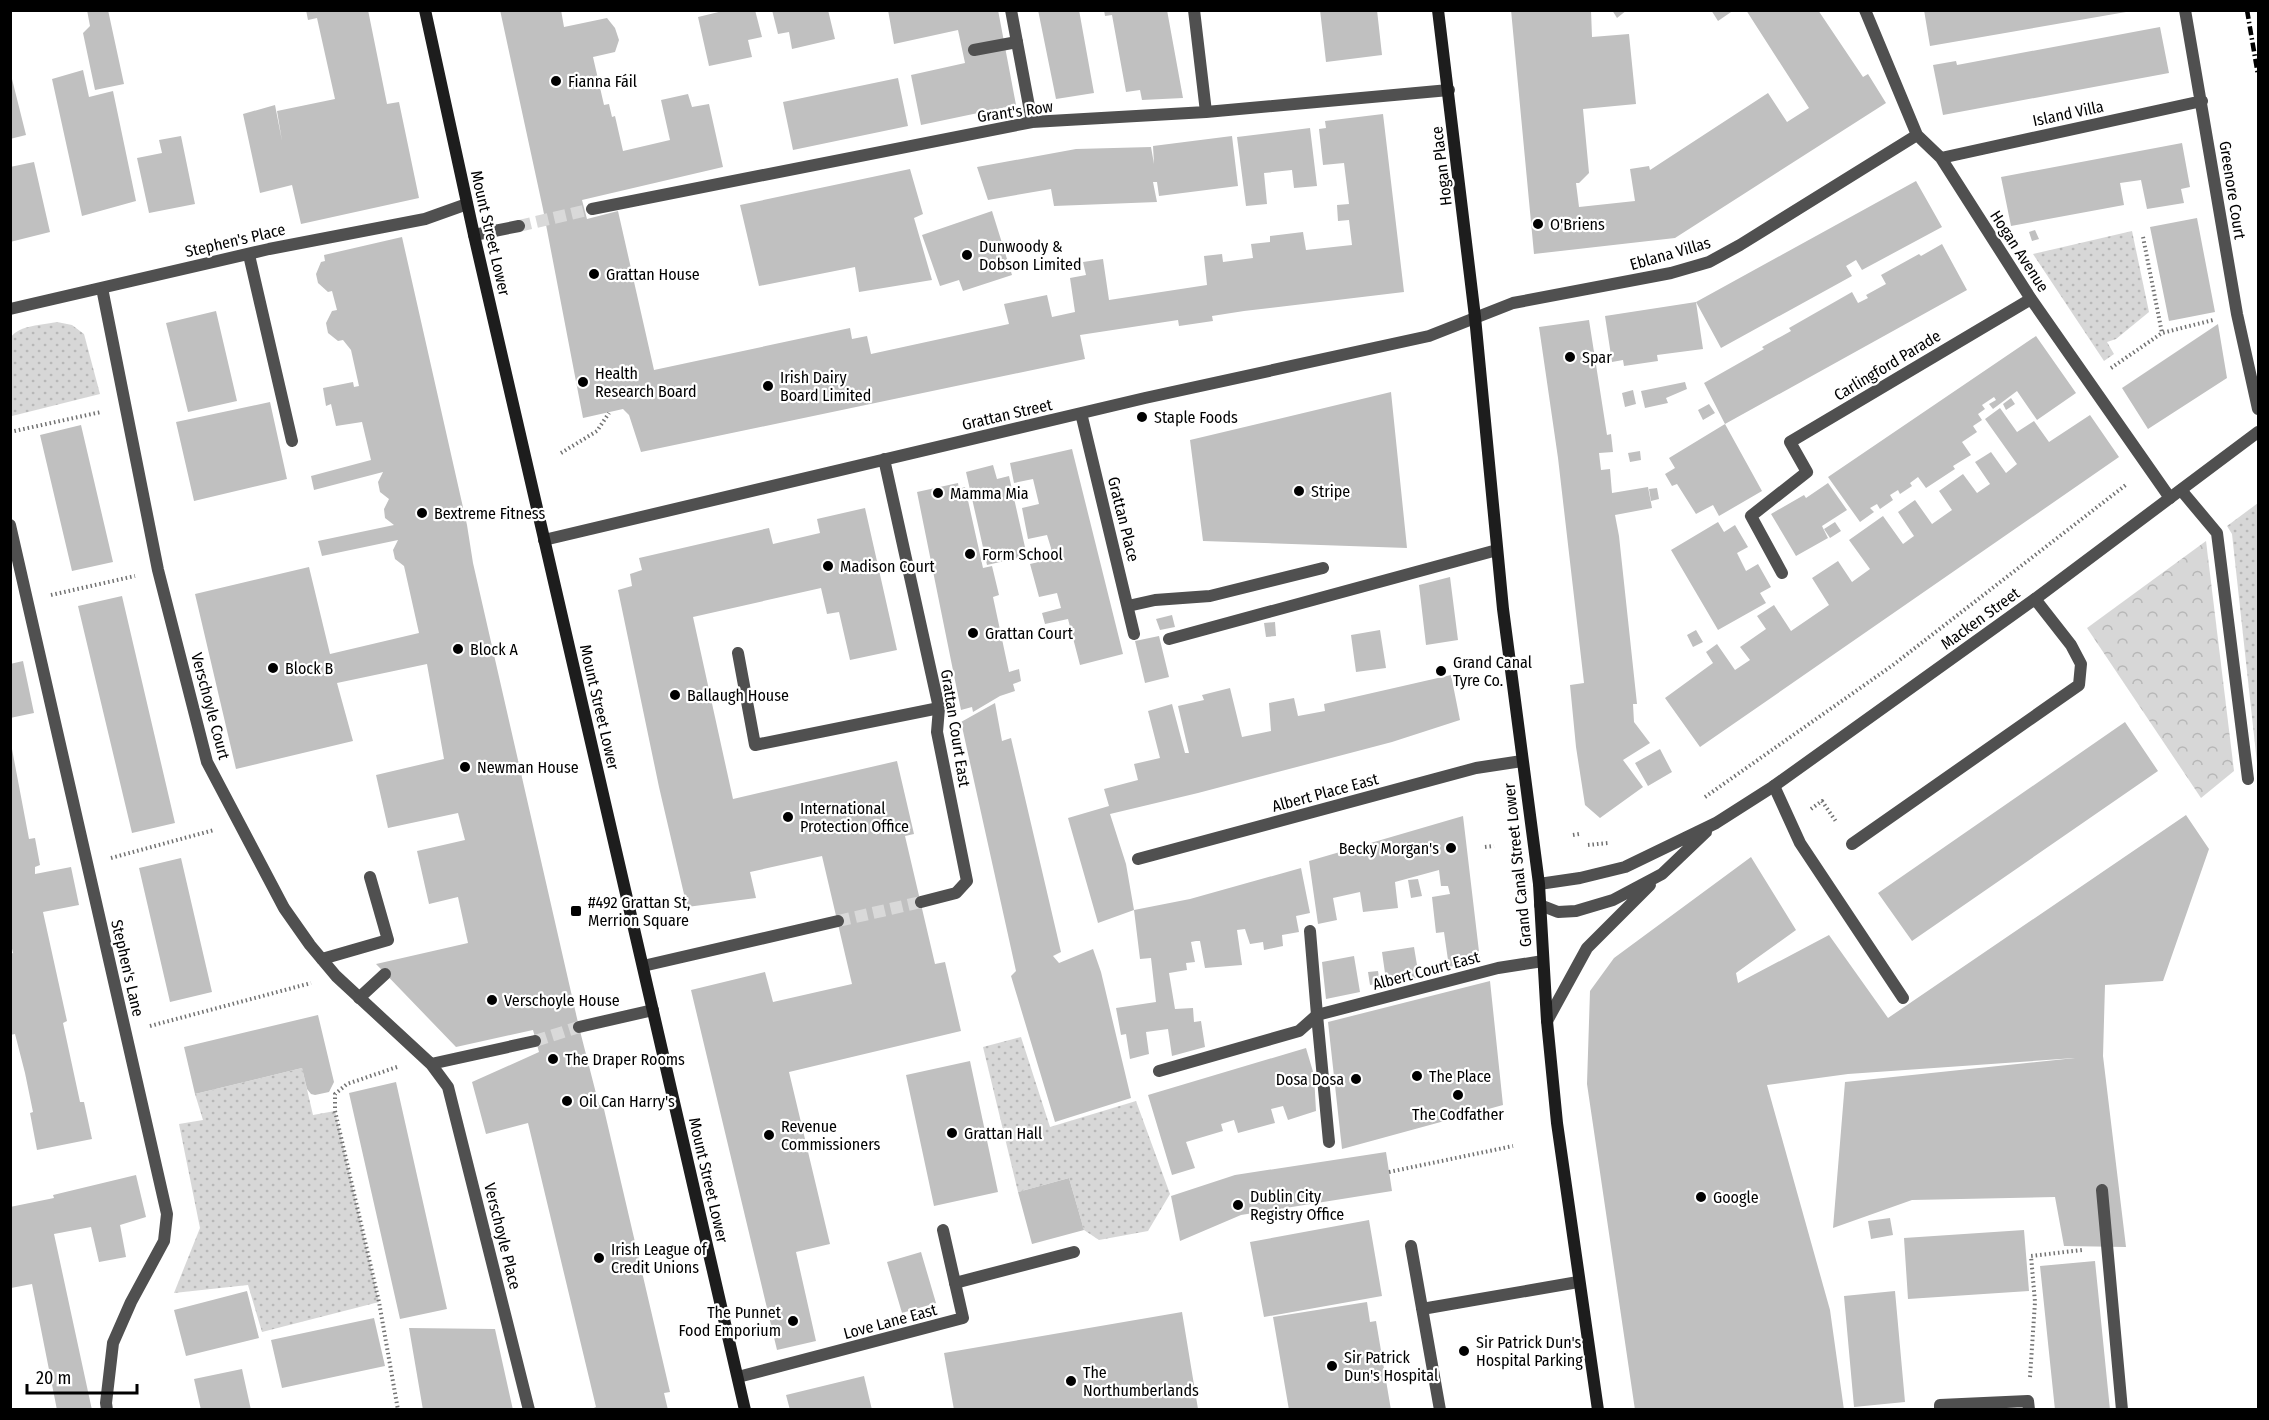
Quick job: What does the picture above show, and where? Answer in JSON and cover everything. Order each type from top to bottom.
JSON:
[{"type":"main road","name":"Mount Street Lower","points":[[425,10],[474,235],[745,1410]]},
{"type":"main road","name":"Hogan Place","points":[[1438,10],[1475,317]]},
{"type":"main road","name":"Grand Canal Street Lower","points":[[1475,317],[1497,550],[1539,884],[1547,1022],[1557,1123],[1598,1410]]},
{"type":"street","points":[[1011,10],[1032,122]]},
{"type":"street","points":[[1194,10],[1212,111]]},
{"type":"street","name":"Hogan Avenue","points":[[1865,10],[1917,135],[1941,158],[2031,299],[2170,498]]},
{"type":"street","name":"Greenore Court","points":[[2186,10],[2237,314],[2259,409]]},
{"type":"street","points":[[974,50],[1017,42]]},
{"type":"street","name":"Grant's Row","points":[[592,209],[1032,122],[1212,111],[1449,90]]},
{"type":"street","name":"Island Villa","points":[[1941,158],[2202,101]]},
{"type":"street","name":"Eblana Villas","points":[[1475,317],[1513,303],[1636,281],[1709,262],[1917,135]]},
{"type":"street","name":"Stephen's Place","points":[[10,309],[337,235],[425,219],[467,204]]},
{"type":"street","points":[[474,235],[519,225]]},
{"type":"street","points":[[249,255],[292,441]]},
{"type":"street","name":"Verschoyle Court","points":[[102,288],[158,570],[207,762],[284,908],[336,976],[431,1065]]},
{"type":"street","name":"Carlingford Parade","points":[[1782,573],[1751,516],[1807,472],[1790,442],[2031,299]]},
{"type":"street","name":"Grattan Street","points":[[544,540],[1081,413],[1429,336],[1475,317]]},
{"type":"street","name":"Grattan Place","points":[[1081,413],[1134,634]]},
{"type":"street","name":"Macken Street","points":[[1539,884],[1580,878],[1625,867],[1716,823],[1774,786],[2035,599],[2259,432]]},
{"type":"street","name":"Grattan Court East","points":[[884,459],[939,708],[937,732],[967,881],[956,892],[921,902]]},
{"type":"street","points":[[2181,490],[2217,533],[2248,779]]},
{"type":"street","name":"Stephen's Lane","points":[[10,525],[167,1214],[164,1241],[131,1302],[113,1343],[107,1410]]},
{"type":"street","points":[[1169,639],[1497,550]]},
{"type":"street","points":[[1128,606],[1155,600],[1210,596],[1323,568]]},
{"type":"street","points":[[1852,844],[2079,685],[2081,664],[2071,645],[2035,599]]},
{"type":"street","points":[[738,653],[755,745],[939,708]]},
{"type":"street","name":"Albert Place East","points":[[1138,859],[1476,768],[1522,761]]},
{"type":"street","points":[[1774,786],[1800,843],[1903,998]]},
{"type":"street","name":"Macken Street","points":[[1540,905],[1558,912],[1588,908],[1613,900],[1662,874],[1716,823]]},
{"type":"street","points":[[1547,1022],[1587,948],[1662,874]]},
{"type":"street","points":[[322,959],[388,940],[370,877]]},
{"type":"street","points":[[643,966],[838,921]]},
{"type":"street","points":[[1310,931],[1329,1142]]},
{"type":"street","name":"Albert Court East","points":[[1159,1071],[1299,1031],[1317,1015],[1498,968],[1544,961]]},
{"type":"street","points":[[359,998],[385,974]]},
{"type":"street","points":[[579,1028],[653,1010]]},
{"type":"street","points":[[431,1065],[535,1041]]},
{"type":"street","name":"Verschoyle Place","points":[[431,1065],[448,1087],[529,1410]]},
{"type":"street","points":[[2102,1190],[2122,1410]]},
{"type":"street","name":"Love Lane East","points":[[738,1377],[963,1318],[943,1230]]},
{"type":"street","points":[[1412,1246],[1440,1410]]},
{"type":"street","points":[[955,1283],[1074,1252]]},
{"type":"street","points":[[1422,1309],[1578,1282]]},
{"type":"street","points":[[1940,1410],[1940,1406],[2029,1405]]},
{"type":"path","points":[[2143,237],[2162,333]]},
{"type":"path","points":[[2089,383],[2162,333],[2237,314]]},
{"type":"path","points":[[10,432],[125,406]]},
{"type":"path","points":[[561,453],[597,431],[609,412]]},
{"type":"path","points":[[1704,798],[1893,665],[2127,484]]},
{"type":"path","points":[[27,601],[158,570]]},
{"type":"path","points":[[1790,822],[1822,801],[1852,844]]},
{"type":"path","points":[[87,864],[238,823]]},
{"type":"path","points":[[1573,835],[1579,834]]},
{"type":"path","points":[[1588,845],[1615,843]]},
{"type":"path","points":[[1485,847],[1494,846]]},
{"type":"path","points":[[126,1032],[336,976]]},
{"type":"path","points":[[398,1410],[379,1302],[335,1111],[335,1094],[347,1084],[431,1065]]},
{"type":"path","points":[[1389,1172],[1513,1146]]},
{"type":"path","points":[[2029,1405],[2035,1302],[2031,1256],[2108,1247]]},
{"type":"green space","points":[[2132,231],[2149,312],[2116,339],[2107,342],[2114,354],[2104,361],[2033,254]]},
{"type":"green space","points":[[57,322],[72,325],[84,334],[100,394],[12,416],[11,337],[26,328]]},
{"type":"green space","points":[[2258,503],[2258,772],[2232,534],[2227,526]]},
{"type":"green space","points":[[2206,541],[2234,771],[2201,798],[2087,628]]},
{"type":"green space","points":[[1021,1037],[1050,1127],[1136,1101],[1170,1194],[1148,1231],[1099,1240],[1084,1230],[1069,1178],[1018,1192],[983,1047]]},
{"type":"green space","points":[[302,1068],[313,1115],[335,1111],[379,1302],[262,1332],[248,1285],[174,1293],[200,1228],[179,1124],[203,1120],[195,1094]]},
{"type":"building","points":[[87,10],[108,10],[124,84],[95,90],[83,33],[90,26]]},
{"type":"building","points":[[306,10],[368,10],[387,104],[399,102],[419,198],[301,224],[292,185],[260,193],[243,114],[275,105],[282,141],[277,111],[335,99],[317,18],[308,20]]},
{"type":"building","points":[[500,10],[561,10],[564,27],[607,18],[615,28],[619,40],[615,52],[593,57],[604,105],[609,104],[612,117],[615,116],[623,151],[670,140],[661,100],[688,94],[692,107],[709,104],[723,167],[582,200],[587,219],[618,211],[654,370],[850,328],[852,339],[867,336],[871,354],[1009,324],[1004,304],[1047,295],[1052,317],[1075,312],[1070,278],[1086,275],[1083,262],[1103,259],[1109,300],[1207,285],[1204,256],[1222,254],[1223,262],[1253,258],[1251,244],[1270,242],[1270,236],[1303,232],[1306,250],[1352,245],[1349,220],[1338,221],[1337,205],[1349,204],[1344,163],[1323,165],[1319,129],[1326,128],[1325,121],[1383,114],[1404,292],[1244,311],[1212,316],[1213,321],[1179,326],[1178,320],[1080,335],[1085,359],[641,452],[629,415],[623,409],[583,418],[543,209]]},
{"type":"building","points":[[727,10],[755,10],[762,37],[748,40],[752,57],[709,66],[698,17]]},
{"type":"building","points":[[772,10],[828,10],[835,39],[792,49],[789,32],[778,34]]},
{"type":"building","points":[[888,10],[998,10],[1016,105],[921,125],[911,75],[965,63],[958,30],[894,44]]},
{"type":"building","points":[[1038,10],[1079,10],[1094,93],[1056,99]]},
{"type":"building","points":[[1104,10],[1167,10],[1183,98],[1142,100],[1140,90],[1126,92],[1112,15],[1105,16]]},
{"type":"building","points":[[1320,10],[1377,10],[1382,55],[1326,62]]},
{"type":"building","points":[[1511,10],[1591,10],[1592,37],[1629,34],[1636,104],[1583,109],[1589,173],[1579,183],[1576,183],[1579,207],[1635,201],[1630,169],[1649,166],[1650,170],[1768,93],[1787,122],[1809,108],[1746,10],[1818,10],[1863,77],[1868,74],[1886,103],[1675,238],[1534,254]]},
{"type":"building","points":[[1612,10],[1627,10],[1617,18]]},
{"type":"building","points":[[1711,10],[1734,10],[1718,21]]},
{"type":"building","points":[[1924,10],[2126,10],[2126,12],[1930,46]]},
{"type":"building","points":[[2160,27],[2169,73],[1943,115],[1933,65],[1956,61],[1957,65]]},
{"type":"building","points":[[83,70],[89,97],[113,91],[136,201],[82,216],[52,79]]},
{"type":"building","points":[[10,71],[26,135],[10,139]]},
{"type":"building","points":[[898,78],[908,126],[793,150],[783,102]]},
{"type":"building","points":[[1310,128],[1317,186],[1294,188],[1292,170],[1264,173],[1267,204],[1246,206],[1237,137]]},
{"type":"building","points":[[181,136],[195,204],[149,213],[137,158],[162,153],[159,140]]},
{"type":"building","points":[[1232,136],[1238,186],[1159,196],[1157,182],[1153,182],[1157,202],[1054,206],[1051,189],[988,200],[977,167],[1076,149],[1151,147],[1154,164],[1153,146]]},
{"type":"building","points":[[2182,143],[2190,187],[2181,189],[2184,203],[2147,209],[2141,180],[2120,183],[2124,205],[2011,226],[2001,177]]},
{"type":"building","points":[[34,162],[50,232],[10,242],[10,167]]},
{"type":"building","points":[[910,169],[923,214],[914,218],[932,280],[859,292],[855,267],[759,286],[740,205]]},
{"type":"building","points":[[1916,181],[1942,227],[1862,270],[1856,260],[1846,266],[1852,276],[1721,348],[1696,302]]},
{"type":"building","name":"Dunwoody & Dobson Limited","points":[[992,211],[1012,275],[963,291],[959,280],[940,286],[922,235]]},
{"type":"building","points":[[2197,218],[2215,312],[2169,321],[2150,227]]},
{"type":"building","points":[[2035,230],[2039,239],[2032,241],[2029,232]]},
{"type":"building","points":[[402,237],[467,525],[473,563],[579,1027],[599,1105],[603,1105],[670,1392],[664,1393],[668,1410],[589,1410],[596,1407],[528,1123],[486,1134],[472,1082],[539,1052],[533,1030],[456,1047],[376,964],[468,943],[458,897],[429,904],[417,851],[465,840],[458,813],[388,828],[376,775],[444,759],[427,664],[337,683],[353,741],[236,769],[195,594],[309,567],[330,654],[419,633],[404,566],[395,559],[393,550],[398,540],[322,556],[318,541],[394,525],[385,518],[384,509],[389,499],[380,492],[378,482],[383,472],[314,490],[311,476],[371,460],[362,422],[336,426],[331,404],[326,406],[323,388],[353,382],[354,387],[359,386],[351,350],[343,340],[338,341],[328,333],[326,323],[332,311],[337,310],[332,291],[328,292],[318,283],[316,274],[321,262],[325,261],[324,255]]},
{"type":"building","points":[[1942,244],[1967,290],[1725,424],[1704,383],[1764,349],[1762,347],[1791,331],[1789,328],[1852,292],[1858,303],[1868,298],[1866,295],[1886,284],[1881,275]]},
{"type":"building","points":[[1696,302],[1703,349],[1657,355],[1658,361],[1624,366],[1623,360],[1612,362],[1605,316]]},
{"type":"building","points":[[216,311],[237,401],[188,412],[166,323]]},
{"type":"building","points":[[1589,320],[1607,435],[1611,434],[1613,452],[1599,453],[1601,470],[1610,469],[1612,493],[1648,487],[1652,508],[1615,515],[1637,704],[1633,704],[1634,722],[1650,743],[1623,760],[1643,787],[1600,818],[1585,805],[1576,747],[1570,685],[1584,683],[1558,458],[1539,327]]},
{"type":"building","points":[[2218,324],[2227,378],[2148,429],[2122,388]]},
{"type":"building","points":[[2036,336],[2076,393],[2037,420],[2017,391],[1993,409],[1989,404],[1996,400],[1994,397],[1982,405],[1985,409],[1978,414],[1982,420],[1973,426],[1977,432],[1962,442],[1971,455],[1953,466],[1955,469],[1926,488],[1918,477],[1910,483],[1912,486],[1900,494],[1898,490],[1890,495],[1893,500],[1880,509],[1877,504],[1870,508],[1874,512],[1860,522],[1828,477]]},
{"type":"building","points":[[1685,382],[1687,389],[1666,398],[1668,403],[1645,408],[1641,391]]},
{"type":"building","points":[[1633,390],[1636,404],[1625,407],[1622,393]]},
{"type":"building","name":"Stripe","points":[[1391,392],[1407,548],[1203,541],[1190,440]]},
{"type":"building","points":[[2011,398],[2015,404],[2006,410],[2003,404]]},
{"type":"building","points":[[270,402],[287,479],[194,501],[176,422]]},
{"type":"building","points":[[1709,404],[1715,413],[1703,420],[1698,410]]},
{"type":"building","points":[[2000,408],[2017,432],[2034,421],[2049,442],[2090,415],[2119,457],[1700,747],[1665,698],[1713,663],[1706,652],[1717,644],[1735,670],[1750,660],[1740,647],[1766,629],[1757,616],[1774,605],[1791,631],[1829,605],[1812,578],[1838,561],[1852,582],[1870,569],[1849,540],[1883,516],[1903,544],[1914,536],[1898,512],[1915,500],[1932,524],[1952,510],[1939,491],[1963,474],[1977,493],[1990,484],[1975,462],[1991,452],[2006,473],[2017,464],[1985,419]]},
{"type":"building","points":[[1725,424],[1762,491],[1719,516],[1713,505],[1696,514],[1677,484],[1672,486],[1665,474],[1675,468],[1669,458]]},
{"type":"building","points":[[81,425],[113,562],[72,571],[40,435]]},
{"type":"building","points":[[1072,449],[1123,654],[1080,665],[1068,619],[1045,624],[1042,613],[1061,608],[1057,593],[1039,597],[1030,564],[1051,559],[1051,548],[1047,535],[1028,539],[1022,508],[1039,504],[1033,479],[1014,483],[1010,463]]},
{"type":"building","points":[[1640,451],[1641,460],[1630,462],[1628,453]]},
{"type":"building","points":[[993,465],[997,479],[1009,476],[1027,556],[987,565],[966,472]]},
{"type":"building","name":"Grattan Court","points":[[958,483],[959,489],[965,487],[983,568],[992,566],[999,595],[993,597],[1009,672],[1019,669],[1021,681],[1013,684],[1015,691],[1000,696],[973,712],[972,707],[961,710],[917,492]]},
{"type":"building","points":[[1828,483],[1847,510],[1822,526],[1828,538],[1796,556],[1771,514],[1804,495],[1806,498]]},
{"type":"building","points":[[1657,488],[1659,499],[1651,501],[1649,489]]},
{"type":"building","points":[[865,508],[897,650],[850,660],[839,612],[827,614],[821,588],[693,617],[733,799],[897,761],[914,834],[905,836],[935,964],[945,962],[961,1031],[789,1072],[830,1244],[796,1252],[816,1341],[777,1350],[691,990],[765,972],[773,1002],[852,984],[822,856],[750,872],[756,898],[687,907],[659,787],[618,590],[632,586],[630,574],[642,570],[639,558],[769,528],[773,544],[820,533],[817,519]]},
{"type":"building","points":[[1718,522],[1724,532],[1735,525],[1748,547],[1737,553],[1746,571],[1758,564],[1771,587],[1760,593],[1766,603],[1718,630],[1671,550]]},
{"type":"building","points":[[1835,522],[1841,531],[1830,538],[1824,529]]},
{"type":"building","points":[[1450,577],[1458,640],[1426,645],[1419,585]]},
{"type":"building","points":[[122,596],[175,823],[132,833],[78,606]]},
{"type":"building","points":[[1172,615],[1175,627],[1160,630],[1156,619]]},
{"type":"building","points":[[1275,622],[1276,636],[1266,637],[1264,623]]},
{"type":"building","points":[[1380,630],[1386,668],[1356,672],[1351,635]]},
{"type":"building","points":[[1696,630],[1703,642],[1693,647],[1687,635]]},
{"type":"building","points":[[1159,636],[1169,677],[1145,683],[1135,641]]},
{"type":"building","points":[[23,661],[34,713],[10,718],[10,664]]},
{"type":"building","points":[[1451,675],[1460,720],[1392,742],[1110,814],[1126,864],[1134,910],[1098,923],[1068,818],[1109,806],[1104,789],[1138,780],[1134,764],[1160,758],[1148,711],[1172,704],[1185,753],[1189,753],[1178,706],[1204,700],[1202,695],[1230,688],[1242,737],[1271,731],[1269,703],[1294,698],[1298,716],[1325,711],[1324,704]]},
{"type":"building","points":[[995,703],[1002,741],[1011,738],[1061,952],[1053,956],[1059,963],[1093,949],[1101,972],[1131,1098],[1055,1122],[1011,976],[1016,971],[961,722]]},
{"type":"building","points":[[2125,722],[2158,771],[1912,941],[1878,893]]},
{"type":"building","points":[[12,749],[29,839],[35,838],[40,865],[35,867],[35,874],[71,867],[79,905],[43,912],[67,1021],[63,1023],[80,1102],[84,1102],[92,1139],[37,1150],[30,1113],[33,1112],[25,1073],[15,1034],[10,1035],[10,954],[13,953],[10,940]]},
{"type":"building","points":[[1660,749],[1672,772],[1648,786],[1635,763]]},
{"type":"building","points":[[2186,815],[2209,849],[2163,981],[2105,985],[2103,1056],[2126,1247],[2064,1246],[2055,1197],[1912,1200],[1833,1228],[1845,1082],[2075,1058],[1848,1074],[1767,1085],[1830,1310],[1844,1410],[1635,1410],[1587,1084],[1590,991],[1614,958],[1751,857],[1796,930],[1736,973],[1738,983],[1829,935],[1888,1018]]},
{"type":"building","points":[[1463,816],[1480,960],[1449,967],[1444,932],[1436,933],[1432,897],[1450,894],[1448,886],[1441,886],[1439,870],[1395,882],[1398,908],[1363,912],[1360,892],[1333,898],[1337,920],[1318,924],[1309,861]]},
{"type":"building","points":[[181,858],[212,992],[170,1002],[139,868]]},
{"type":"building","points":[[1301,868],[1310,913],[1296,916],[1299,932],[1282,935],[1283,946],[1264,950],[1263,942],[1250,944],[1245,929],[1237,930],[1242,965],[1205,968],[1200,941],[1196,941],[1191,942],[1195,962],[1186,963],[1187,970],[1169,973],[1175,1009],[1193,1008],[1194,1022],[1201,1021],[1205,1047],[1172,1056],[1168,1029],[1146,1032],[1149,1054],[1130,1059],[1126,1034],[1121,1035],[1116,1008],[1156,1002],[1151,958],[1140,959],[1134,910],[1190,899]]},
{"type":"building","points":[[1418,879],[1422,896],[1411,898],[1408,880]]},
{"type":"building","points":[[1414,947],[1419,977],[1387,987],[1382,952]]},
{"type":"building","points":[[1354,956],[1360,992],[1326,999],[1322,962]]},
{"type":"building","points":[[1378,971],[1380,983],[1370,985],[1368,972]]},
{"type":"building","name":"The Place","points":[[1490,981],[1503,1105],[1342,1149],[1328,1022]]},
{"type":"building","points":[[318,1015],[334,1082],[329,1092],[311,1094],[307,1089],[302,1068],[195,1094],[184,1047]]},
{"type":"building","points":[[1306,1048],[1314,1075],[1316,1111],[1288,1120],[1283,1106],[1271,1109],[1275,1123],[1238,1133],[1234,1120],[1221,1124],[1223,1131],[1186,1142],[1195,1168],[1172,1175],[1148,1095]]},
{"type":"building","name":"Grattan Hall","points":[[970,1061],[998,1192],[934,1206],[906,1075]]},
{"type":"building","points":[[396,1082],[447,1309],[400,1319],[349,1093]]},
{"type":"building","name":"Dublin City Registry Office","points":[[1386,1152],[1392,1191],[1241,1215],[1180,1241],[1171,1196],[1235,1175]]},
{"type":"building","points":[[136,1175],[146,1217],[120,1225],[126,1257],[99,1262],[91,1227],[54,1234],[92,1410],[57,1410],[32,1284],[11,1288],[10,1207],[54,1198],[53,1195]]},
{"type":"building","points":[[1069,1178],[1084,1230],[1032,1244],[1018,1192]]},
{"type":"building","points":[[1890,1218],[1893,1235],[1871,1239],[1868,1221]]},
{"type":"building","points":[[1369,1220],[1382,1296],[1264,1317],[1250,1242]]},
{"type":"building","points":[[2024,1230],[2029,1291],[1908,1299],[1904,1238]]},
{"type":"building","points":[[921,1252],[936,1303],[902,1313],[887,1262]]},
{"type":"building","points":[[2095,1261],[2110,1410],[2055,1410],[2040,1266]]},
{"type":"building","points":[[247,1291],[259,1338],[186,1356],[174,1310]]},
{"type":"building","points":[[1895,1291],[1905,1402],[1854,1407],[1844,1296]]},
{"type":"building","name":"Sir Patrick Dun's Hospital","points":[[1367,1302],[1370,1322],[1376,1321],[1391,1410],[1289,1410],[1273,1317]]},
{"type":"building","name":"The Northumberlands","points":[[1182,1312],[1198,1409],[954,1410],[944,1353]]},
{"type":"building","points":[[374,1318],[385,1366],[282,1388],[271,1340]]},
{"type":"building","points":[[409,1328],[495,1329],[513,1410],[423,1410]]},
{"type":"building","points":[[242,1369],[251,1410],[201,1410],[194,1379]]},
{"type":"building","points":[[864,1376],[872,1410],[790,1410],[786,1395]]},
{"type":"tunnel","points":[[519,226],[592,209]]},
{"type":"tunnel","points":[[838,921],[921,902]]},
{"type":"tunnel","points":[[535,1041],[579,1027]]},
{"type":"railway","points":[[2247,10],[2258,75]]},
{"type":"place","name":"Fianna Fáil","points":[[556,81]]},
{"type":"place","name":"O'Briens","points":[[1538,224]]},
{"type":"place","name":"Dunwoody & Dobson Limited","points":[[967,255]]},
{"type":"place","name":"Grattan House","points":[[594,274]]},
{"type":"place","name":"Spar","points":[[1570,357]]},
{"type":"place","name":"Health Research Board","points":[[583,382]]},
{"type":"place","name":"Irish Dairy Board Limited","points":[[768,386]]},
{"type":"place","name":"Staple Foods","points":[[1142,417]]},
{"type":"place","name":"Stripe","points":[[1299,491]]},
{"type":"place","name":"Mamma Mia","points":[[938,493]]},
{"type":"place","name":"Bextreme Fitness","points":[[422,513]]},
{"type":"place","name":"Form School","points":[[970,554]]},
{"type":"place","name":"Madison Court","points":[[828,566]]},
{"type":"place","name":"Grattan Court","points":[[973,633]]},
{"type":"place","name":"Block A","points":[[458,649]]},
{"type":"place","name":"Block B","points":[[273,668]]},
{"type":"place","name":"Grand Canal Tyre Co.","points":[[1441,671]]},
{"type":"place","name":"Ballaugh House","points":[[675,695]]},
{"type":"place","name":"Newman House","points":[[465,767]]},
{"type":"place","name":"International Protection Office","points":[[788,817]]},
{"type":"place","name":"Becky Morgan's","points":[[1451,848]]},
{"type":"place","name":"#492 Grattan St, Merrion Square","points":[[576,911]]},
{"type":"place","name":"Verschoyle House","points":[[492,1000]]},
{"type":"place","name":"The Draper Rooms","points":[[553,1059]]},
{"type":"place","name":"The Place","points":[[1417,1076]]},
{"type":"place","name":"Dosa Dosa","points":[[1356,1079]]},
{"type":"place","name":"The Codfather","points":[[1458,1095]]},
{"type":"place","name":"Oil Can Harry's","points":[[567,1101]]},
{"type":"place","name":"Grattan Hall","points":[[952,1133]]},
{"type":"place","name":"Revenue Commissioners","points":[[769,1135]]},
{"type":"place","name":"Google","points":[[1701,1197]]},
{"type":"place","name":"Dublin City Registry Office","points":[[1238,1205]]},
{"type":"place","name":"Irish League of Credit Unions","points":[[599,1258]]},
{"type":"place","name":"The Punnet Food Emporium","points":[[793,1321]]},
{"type":"place","name":"Sir Patrick Dun's Hospital Parking","points":[[1464,1351]]},
{"type":"place","name":"Sir Patrick Dun's Hospital","points":[[1332,1366]]},
{"type":"place","name":"The Northumberlands","points":[[1071,1381]]}]
